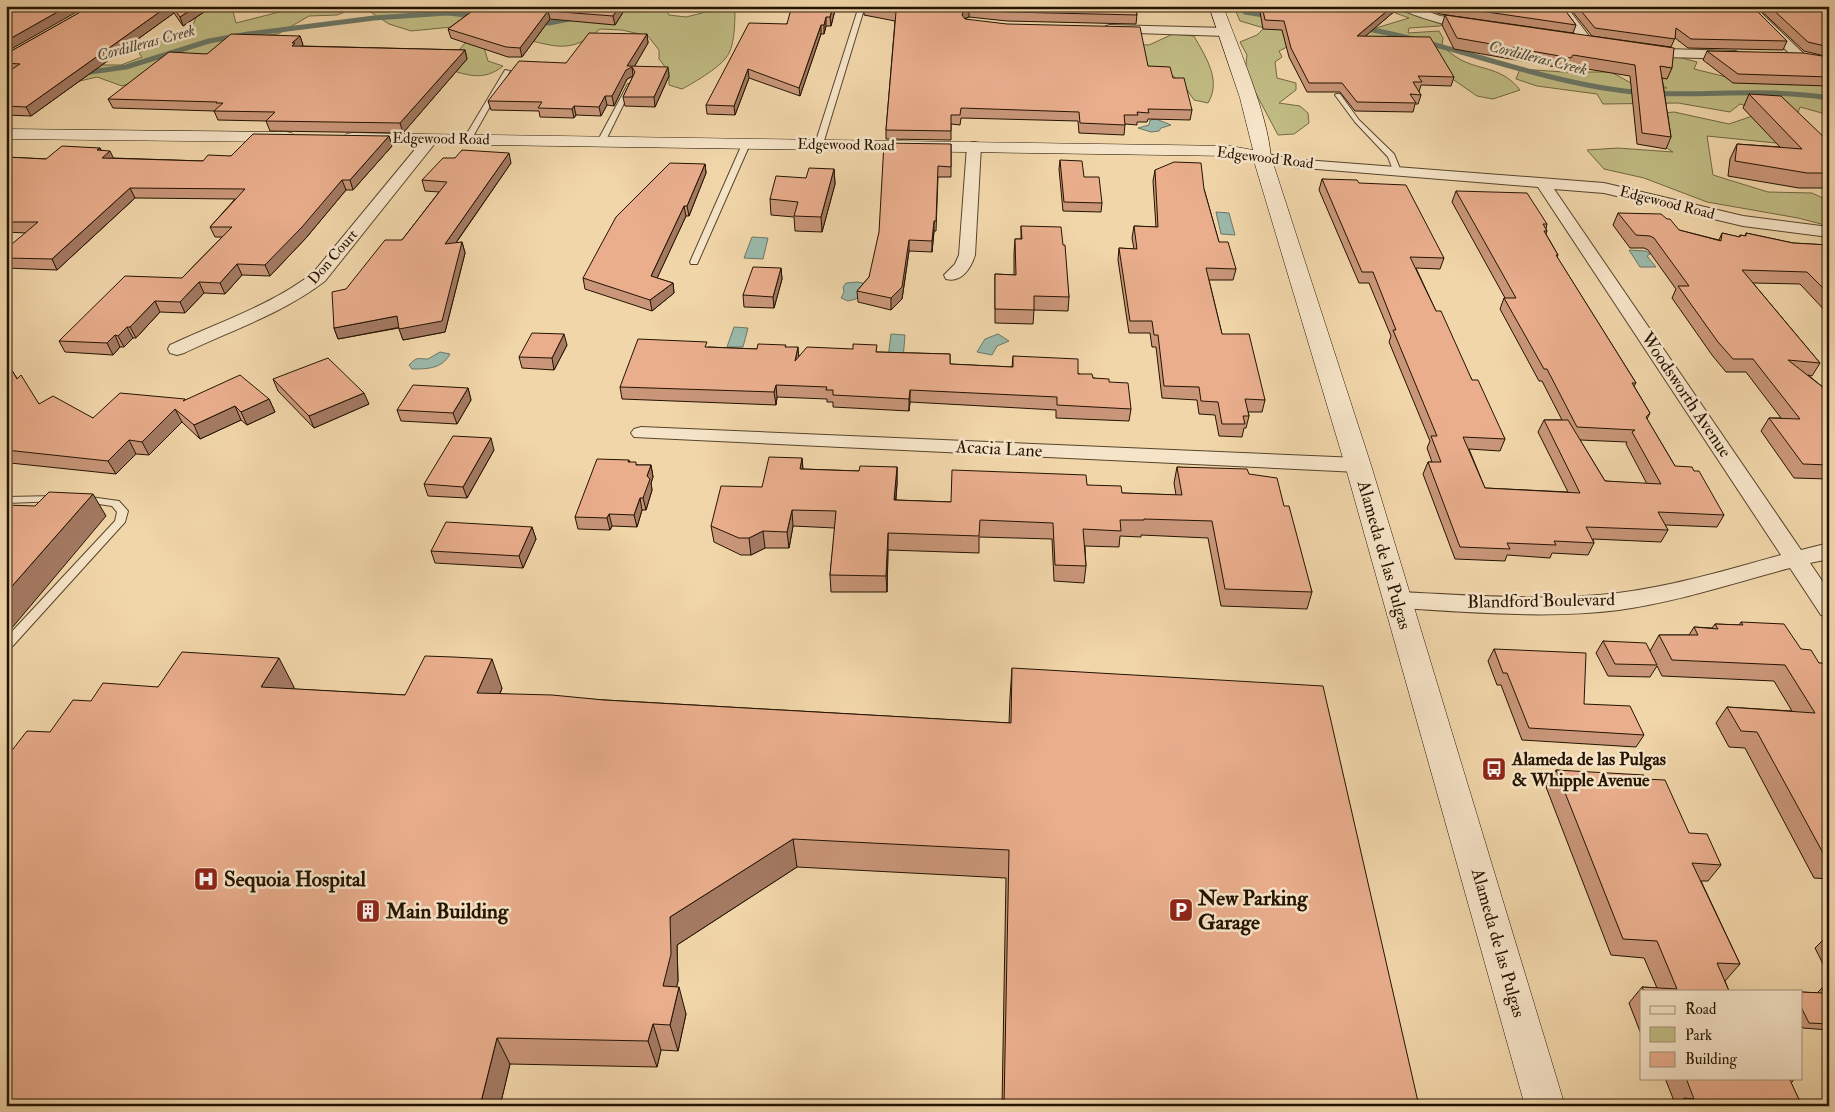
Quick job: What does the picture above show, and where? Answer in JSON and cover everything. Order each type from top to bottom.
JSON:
[{"type":"main road","name":"Alameda de las Pulgas","points":[[1216,6],[1261,143],[1262,157],[1358,465],[1545,1106]]},
{"type":"main road","points":[[6,134],[304,138]]},
{"type":"main road","name":"Edgewood Road","points":[[334,138],[1231,151],[1262,157]]},
{"type":"street","points":[[1401,6],[1438,19],[1487,26]]},
{"type":"street","points":[[1560,6],[1590,41],[1566,37]]},
{"type":"street","points":[[1746,6],[1799,56]]},
{"type":"street","points":[[1094,29],[1226,32]]},
{"type":"street","points":[[1630,48],[1666,54],[1751,55]]},
{"type":"street","points":[[1780,56],[1814,58]]},
{"type":"street","name":"Don Court","points":[[177,349],[201,337],[262,313],[303,290],[319,277],[431,139]]},
{"type":"street","points":[[952,275],[963,266],[967,255],[974,146]]},
{"type":"street","name":"Edgewood Road","points":[[1262,157],[1292,162],[1604,188],[1742,221],[1829,232]]},
{"type":"street","name":"Woodsworth Avenue","points":[[1542,182],[1829,609]]},
{"type":"street","name":"Acacia Lane","points":[[641,433],[1358,465]]},
{"type":"street","name":"Blandford Boulevard","points":[[1398,600],[1510,604],[1612,601],[1647,597],[1829,551]]},
{"type":"lane","points":[[819,144],[862,6]]},
{"type":"lane","points":[[467,140],[507,71]]},
{"type":"lane","points":[[602,142],[632,80]]},
{"type":"lane","points":[[1338,96],[1357,121],[1391,156],[1397,171]]},
{"type":"lane","points":[[694,262],[746,144]]},
{"type":"lane","points":[[6,500],[91,499],[115,503],[123,511],[120,522],[6,646]]},
{"type":"green space","points":[[223,6],[232,8],[236,23],[303,6],[347,6],[350,10],[337,15],[309,16],[278,34],[244,38],[218,51],[122,86],[97,77],[71,83],[71,65],[121,65],[142,57],[139,53],[157,41],[185,32],[192,27],[198,13],[166,8]]},
{"type":"green space","points":[[685,6],[666,10],[669,15],[686,17],[718,6],[735,6],[735,24],[732,43],[726,58],[708,73],[682,89],[669,85],[669,72],[659,59],[659,50],[648,36],[622,30],[600,29],[587,39],[565,46],[554,46],[506,37],[494,39],[483,44],[488,61],[503,66],[489,74],[475,76],[444,68],[465,43],[466,34],[452,27],[411,31],[389,24],[363,7]]},
{"type":"green space","points":[[1290,6],[1366,31],[1409,18],[1390,11],[1411,12],[1445,23],[1440,26],[1409,28],[1408,33],[1439,31],[1443,38],[1442,46],[1453,55],[1469,64],[1499,73],[1520,90],[1493,99],[1477,96],[1432,65],[1291,45],[1279,51],[1282,57],[1275,62],[1277,78],[1296,83],[1296,90],[1279,103],[1300,106],[1308,113],[1309,123],[1294,134],[1278,135],[1245,73],[1247,55],[1240,42],[1257,35],[1264,28],[1240,21],[1234,7]]},
{"type":"green space","points":[[1173,34],[1194,36],[1203,52],[1213,77],[1212,94],[1208,103],[1194,100],[1180,81],[1167,73],[1129,71],[1099,43],[1149,45]]},
{"type":"green space","points":[[1671,55],[1697,62],[1694,69],[1751,83],[1767,76],[1791,85],[1804,80],[1829,83],[1829,115],[1800,107],[1791,132],[1776,143],[1707,136],[1713,175],[1768,192],[1812,193],[1829,201],[1829,226],[1798,218],[1707,202],[1644,178],[1604,169],[1587,150],[1618,148],[1673,152],[1638,130],[1639,115],[1674,112],[1729,124],[1767,111],[1740,104],[1730,112],[1678,103],[1603,104],[1597,94],[1537,86],[1516,79],[1520,69],[1564,72],[1611,72],[1642,89],[1667,88],[1645,79]]},
{"type":"shaded area","points":[[1156,119],[1171,125],[1161,128],[1159,131],[1151,132],[1138,128],[1149,125],[1150,120]]},
{"type":"shaded area","points":[[1216,212],[1229,213],[1235,235],[1221,234]]},
{"type":"shaded area","points":[[752,237],[768,238],[763,259],[744,258]]},
{"type":"shaded area","points":[[1629,250],[1646,251],[1650,254],[1647,256],[1656,267],[1640,267]]},
{"type":"shaded area","points":[[846,283],[863,283],[864,286],[856,299],[848,301],[841,298],[844,292],[843,287]]},
{"type":"shaded area","points":[[734,327],[748,328],[743,347],[727,347]]},
{"type":"shaded area","points":[[891,334],[905,335],[903,359],[888,358]]},
{"type":"shaded area","points":[[998,334],[1009,341],[997,346],[992,355],[977,352],[985,339]]},
{"type":"shaded area","points":[[440,352],[450,354],[443,363],[434,367],[412,369],[409,365],[416,359],[428,359]]},
{"type":"building","points":[[6,6],[68,6],[6,41]]},
{"type":"building","points":[[91,6],[168,6],[26,107],[6,106],[6,73],[20,64],[6,63],[6,54]]},
{"type":"building","points":[[172,6],[197,6],[180,17]]},
{"type":"building","points":[[479,6],[620,6],[613,16],[548,11],[520,48],[506,47],[448,29]]},
{"type":"building","points":[[802,6],[833,6],[830,17],[826,17],[824,25],[821,25],[799,88],[748,69],[734,106],[706,105],[749,23],[787,24],[791,9],[801,9]]},
{"type":"building","points":[[864,6],[1135,6],[1137,15],[1008,12],[969,8],[964,10],[962,15],[965,19],[1007,24],[1140,27],[1148,66],[1170,67],[1173,78],[1184,78],[1192,110],[1148,109],[1149,113],[1137,112],[1138,115],[1124,115],[1125,125],[1080,123],[1079,112],[961,108],[960,115],[951,115],[951,131],[886,130],[896,12]]},
{"type":"building","points":[[1262,6],[1393,6],[1357,36],[1430,37],[1454,77],[1418,76],[1422,82],[1413,82],[1421,95],[1410,94],[1416,103],[1357,102],[1342,83],[1309,83],[1291,48],[1284,21],[1265,20]]},
{"type":"building","points":[[1446,6],[1562,6],[1576,25]]},
{"type":"building","points":[[1577,6],[1752,6],[1787,41],[1691,39],[1676,28],[1675,39],[1595,28]]},
{"type":"building","points":[[1769,6],[1829,6],[1829,47],[1808,42]]},
{"type":"building","points":[[1445,15],[1674,48],[1672,68],[1660,66],[1671,137],[1642,133],[1635,65],[1573,55],[1571,58],[1457,38]]},
{"type":"building","points":[[589,33],[647,34],[627,66],[668,67],[654,97],[623,97],[635,72],[632,67],[626,70],[612,96],[605,96],[599,107],[574,106],[572,109],[538,108],[542,102],[488,101],[519,61],[566,63]]},
{"type":"building","points":[[231,34],[300,36],[292,43],[295,43],[292,46],[465,50],[400,123],[266,121],[275,112],[214,111],[223,103],[217,102],[108,99],[169,52],[207,54]]},
{"type":"building","points":[[1707,51],[1803,53],[1829,57],[1829,77],[1738,74]]},
{"type":"building","points":[[1749,94],[1781,96],[1829,142],[1829,173],[1807,173],[1735,161],[1737,144],[1802,149]]},
{"type":"building","points":[[253,134],[389,136],[350,180],[342,180],[302,227],[265,265],[237,264],[220,283],[199,282],[180,302],[155,301],[130,327],[127,327],[118,336],[115,335],[107,343],[59,341],[125,276],[182,278],[232,227],[210,227],[245,189],[130,188],[52,259],[6,258],[6,249],[38,222],[6,222],[6,157],[46,159],[62,146],[100,148],[97,150],[110,151],[102,158],[203,161],[208,155],[231,156]]},
{"type":"building","points":[[884,143],[951,144],[951,167],[938,166],[936,221],[934,221],[932,241],[909,240],[902,287],[891,298],[857,291],[869,277],[879,232]]},
{"type":"building","points":[[462,150],[509,153],[445,244],[462,242],[442,321],[399,329],[397,316],[334,328],[332,292],[346,289],[385,240],[402,240],[447,182],[422,180],[443,158],[455,158]]},
{"type":"building","points":[[1060,160],[1082,161],[1084,177],[1099,177],[1102,203],[1064,202]]},
{"type":"building","points":[[1174,162],[1201,163],[1204,189],[1219,242],[1228,242],[1236,269],[1206,268],[1222,334],[1249,334],[1265,400],[1245,399],[1249,416],[1243,416],[1245,424],[1222,424],[1218,402],[1201,401],[1199,387],[1164,386],[1158,335],[1154,335],[1152,321],[1130,321],[1119,248],[1137,249],[1134,226],[1158,227],[1155,170]]},
{"type":"building","points":[[670,163],[705,164],[687,206],[684,206],[651,276],[673,283],[650,300],[583,278],[616,217]]},
{"type":"building","points":[[809,168],[834,169],[821,217],[794,216],[798,202],[770,199],[776,176],[806,178]]},
{"type":"building","points":[[1322,179],[1406,185],[1444,258],[1410,257],[1436,311],[1441,311],[1472,380],[1478,380],[1505,439],[1463,437],[1485,488],[1580,493],[1544,420],[1568,420],[1605,481],[1661,484],[1632,432],[1635,430],[1577,427],[1547,369],[1544,369],[1504,298],[1516,298],[1456,191],[1527,193],[1547,224],[1543,224],[1547,231],[1544,231],[1558,255],[1556,255],[1636,383],[1632,383],[1650,413],[1646,417],[1675,466],[1692,467],[1694,471],[1699,471],[1724,515],[1658,512],[1668,530],[1586,527],[1594,543],[1554,541],[1556,545],[1507,543],[1510,549],[1460,547],[1428,462],[1441,462],[1431,436],[1437,436],[1393,330],[1396,330],[1373,272],[1362,272]]},
{"type":"building","points":[[1618,213],[1661,214],[1670,219],[1679,230],[1721,241],[1722,233],[1740,237],[1740,235],[1746,236],[1746,233],[1793,243],[1829,245],[1829,294],[1807,272],[1742,270],[1820,363],[1788,360],[1829,392],[1829,465],[1803,464],[1769,418],[1800,419],[1753,359],[1733,359],[1718,342],[1678,286],[1689,286],[1654,238],[1636,235]]},
{"type":"building","points":[[1021,226],[1061,227],[1063,245],[1065,245],[1069,297],[1034,296],[1034,310],[995,309],[995,274],[1016,275],[1015,239],[1022,239]]},
{"type":"building","points":[[753,267],[781,268],[773,297],[743,295]]},
{"type":"building","points":[[532,333],[564,334],[552,358],[519,357]]},
{"type":"building","points":[[638,339],[707,342],[705,347],[757,349],[758,344],[786,345],[785,347],[798,347],[795,361],[807,347],[853,349],[853,344],[877,345],[876,352],[950,354],[950,364],[1013,367],[1013,356],[1078,359],[1078,374],[1092,374],[1093,378],[1109,379],[1109,382],[1128,383],[1131,409],[1057,405],[1057,397],[910,390],[909,399],[833,395],[833,390],[826,390],[827,387],[776,385],[774,392],[620,387]]},
{"type":"building","points":[[328,358],[364,393],[309,416],[273,379]]},
{"type":"building","points":[[6,363],[8,363],[17,379],[21,375],[39,404],[53,396],[93,418],[120,393],[185,399],[183,401],[240,375],[269,399],[241,412],[235,406],[194,425],[175,409],[142,442],[129,440],[108,461],[6,450]]},
{"type":"building","points":[[413,385],[468,388],[453,413],[397,410]]},
{"type":"building","points":[[453,436],[491,438],[463,487],[424,484]]},
{"type":"building","points":[[769,457],[802,458],[800,469],[859,471],[860,466],[897,467],[894,500],[951,502],[952,470],[1086,475],[1087,485],[1121,486],[1122,493],[1182,495],[1177,467],[1247,469],[1249,474],[1277,478],[1284,506],[1289,506],[1312,592],[1225,589],[1212,521],[1120,520],[1121,531],[1083,529],[1086,566],[1055,565],[1053,523],[980,520],[979,536],[888,533],[886,576],[830,575],[836,511],[792,510],[787,532],[763,531],[749,538],[739,538],[711,526],[721,486],[762,487]]},
{"type":"building","points":[[597,459],[629,460],[628,462],[636,462],[636,465],[651,465],[647,476],[650,479],[634,515],[609,514],[607,518],[575,517]]},
{"type":"building","points":[[49,492],[93,494],[6,593],[6,505],[35,506]]},
{"type":"building","points":[[446,522],[532,527],[519,556],[431,551]]},
{"type":"building","points":[[1741,622],[1784,624],[1801,649],[1811,650],[1819,663],[1823,663],[1829,672],[1829,862],[1757,732],[1741,731],[1727,707],[1815,713],[1785,665],[1672,660],[1659,635],[1698,635],[1694,627],[1718,629],[1715,624],[1743,625]]},
{"type":"building","points":[[1603,641],[1646,643],[1657,665],[1615,664]]},
{"type":"building","points":[[1494,649],[1586,653],[1584,704],[1630,706],[1644,735],[1529,728],[1507,673],[1503,673]]},
{"type":"building","points":[[182,652],[279,658],[261,687],[405,695],[425,656],[453,657],[492,659],[477,693],[552,695],[604,700],[1011,723],[1012,668],[1323,686],[1419,1106],[1004,1106],[1009,850],[793,839],[670,917],[671,954],[663,986],[679,987],[670,1025],[653,1024],[648,1041],[497,1038],[480,1106],[6,1106],[6,758],[27,731],[50,732],[73,700],[91,701],[103,683],[158,687]]},
{"type":"building","points":[[1556,770],[1644,775],[1645,779],[1665,780],[1689,833],[1707,834],[1721,865],[1692,863],[1740,964],[1717,963],[1729,990],[1644,990],[1642,987],[1677,989],[1657,941],[1623,939]]},
{"type":"building","points":[[1822,988],[1829,989],[1829,1024],[1809,1023],[1802,1009],[1802,992],[1824,993]]},
{"type":"building","points":[[1687,1080],[1790,1080],[1802,1106],[1687,1106],[1684,1098],[1694,1099]]},
{"type":"waterway","name":"Cordilleras Creek","points":[[1245,12],[1270,16]]},
{"type":"waterway","name":"Cordilleras Creek","points":[[83,73],[126,67],[209,41],[248,34],[374,18],[447,13],[478,16]]},
{"type":"waterway","name":"Cordilleras Creek","points":[[536,22],[549,23],[575,18]]},
{"type":"waterway","name":"Cordilleras Creek","points":[[1362,28],[1426,42],[1585,85],[1617,90],[1670,94],[1776,93],[1829,98]]},
{"type":"place","name":"Alameda de las Pulgas & Whipple Avenue","points":[[1494,769]]},
{"type":"place","name":"Sequoia Hospital","points":[[206,879]]},
{"type":"place","name":"New Parking Garage","points":[[1181,910]]},
{"type":"place","name":"Main Building","points":[[368,911]]}]
